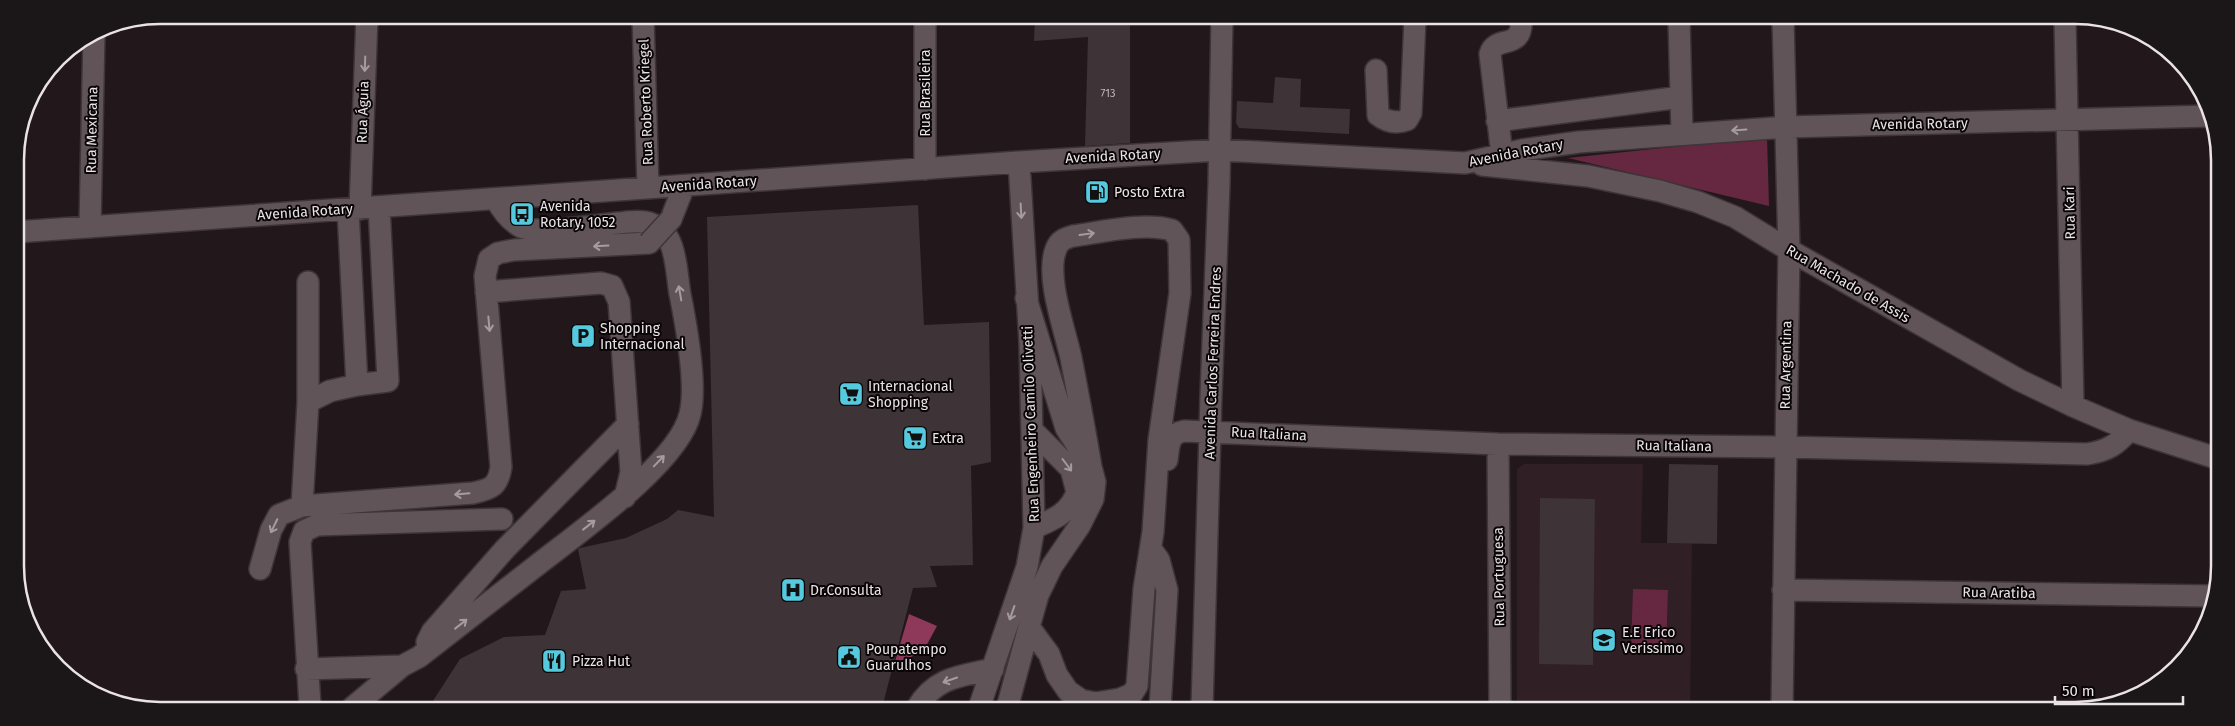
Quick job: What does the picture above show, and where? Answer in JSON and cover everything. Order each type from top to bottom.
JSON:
[{"type":"street","name":"Rua Águia","points":[[362,208],[367,24]]},
{"type":"street","name":"Rua Roberto Kriegel","points":[[643,24],[648,188]]},
{"type":"street","name":"Rua Brasileira","points":[[925,24],[925,169]]},
{"type":"street","name":"Avenida Carlos Ferreira Endres","points":[[1202,702],[1220,150],[1222,24]]},
{"type":"street","points":[[1376,70],[1378,115],[1386,121],[1401,122],[1407,120],[1411,113],[1415,24]]},
{"type":"street","points":[[1502,155],[1490,54],[1491,49],[1496,45],[1516,39],[1520,33],[1521,24]]},
{"type":"street","points":[[1679,24],[1682,134]]},
{"type":"street","name":"Rua Argentina","points":[[1782,702],[1784,447],[1789,250],[1784,24]]},
{"type":"street","name":"Rua Kari","points":[[2065,24],[2073,406]]},
{"type":"street","name":"Rua Mexicana","points":[[90,227],[94,41]]},
{"type":"street","points":[[1497,121],[1681,97]]},
{"type":"street","name":"Avenida Rotary","points":[[24,231],[1019,162],[1220,150],[1465,163],[1579,142],[1787,127],[2204,116]]},
{"type":"street","points":[[1577,174],[1576,155],[1579,142]]},
{"type":"street","name":"Rua Engenheiro Camilo Olivetti","points":[[981,702],[1027,567],[1034,528],[1033,431],[1019,162]]},
{"type":"street","name":"Rua Machado de Assis","points":[[1465,163],[1577,174],[1660,191],[1698,202],[1735,217],[1789,250],[2019,380],[2129,430],[2211,456]]},
{"type":"street","points":[[505,549],[499,480],[501,467],[485,276],[488,259],[498,253],[514,250],[650,243],[671,219],[684,186]]},
{"type":"street","points":[[358,702],[625,497],[674,446],[685,428],[690,414],[692,391],[685,320],[672,248],[667,235],[653,224],[634,222],[540,230],[522,228],[506,215],[496,199]]},
{"type":"street","points":[[357,384],[362,208]]},
{"type":"street","points":[[308,402],[330,391],[357,384],[388,382],[362,208]]},
{"type":"street","points":[[1013,702],[1029,627],[1038,595],[1052,566],[1080,525],[1093,499],[1095,482],[1054,278],[1056,249],[1060,242],[1074,236],[1114,230],[1164,228],[1172,230],[1179,240],[1180,293],[1159,440],[1155,515],[1142,609],[1139,675],[1137,686],[1132,694],[1120,699],[1100,702]]},
{"type":"street","points":[[302,506],[308,402],[308,282]]},
{"type":"street","points":[[486,292],[601,282],[612,286],[619,302],[631,472],[625,497]]},
{"type":"street","points":[[1026,298],[1066,428],[1091,468]]},
{"type":"street","points":[[306,669],[410,662],[432,632],[505,549],[628,424]]},
{"type":"street","name":"Rua Italiana","points":[[1155,515],[1163,490],[1169,443],[1173,436],[1184,431],[1498,444],[1784,447],[2087,454],[2103,452],[2117,444],[2129,430]]},
{"type":"street","points":[[1033,431],[1070,469],[1077,492],[1068,510],[1060,516],[1034,528]]},
{"type":"street","name":"Rua Portuguesa","points":[[1498,444],[1500,702]]},
{"type":"street","points":[[260,569],[271,530],[279,516],[302,506],[473,493],[488,490],[499,480]]},
{"type":"street","points":[[310,702],[306,669],[300,542],[304,530],[317,525],[502,519]]},
{"type":"street","points":[[1151,549],[1159,560],[1167,590],[1160,702]]},
{"type":"street","name":"Rua Aratiba","points":[[1783,590],[2208,596]]},
{"type":"street","points":[[1029,627],[1049,654],[1057,675],[1068,691],[1081,700],[1090,702]]},
{"type":"street","points":[[920,702],[944,680],[993,669]]},
{"type":"shaded area","points":[[1767,137],[1769,206],[1568,158]]},
{"type":"shaded area","name":"E.E Erico Verissimo","points":[[1524,464],[1643,464],[1641,543],[1692,543],[1690,702],[1517,702],[1517,469]]},
{"type":"shaded area","points":[[1633,589],[1668,590],[1666,649],[1631,648]]},
{"type":"shaded area","points":[[909,614],[937,626],[923,652],[917,651],[915,655],[894,665]]},
{"type":"building","points":[[1035,24],[1130,24],[1130,143],[1085,146],[1088,37],[1034,41]]},
{"type":"building","points":[[1275,77],[1301,79],[1300,107],[1350,109],[1349,134],[1239,128],[1236,123],[1237,101],[1273,103]]},
{"type":"building","name":"Internacional Shopping","points":[[918,205],[924,325],[989,322],[991,462],[971,466],[973,565],[930,566],[937,587],[913,588],[884,702],[432,702],[460,659],[504,637],[545,635],[561,591],[586,589],[578,549],[626,538],[667,519],[678,510],[714,517],[707,217]]},
{"type":"building","points":[[1669,464],[1718,465],[1717,544],[1667,543]]},
{"type":"building","points":[[1540,498],[1595,499],[1593,665],[1539,664]]},
{"type":"place","name":"Posto Extra","points":[[1097,192]]},
{"type":"place","name":"Avenida Rotary, 1052","points":[[522,214]]},
{"type":"place","name":"Shopping Internacional","points":[[583,336]]},
{"type":"place","name":"Internacional Shopping","points":[[851,394]]},
{"type":"place","name":"Extra","points":[[915,438]]},
{"type":"place","name":"Dr.Consulta","points":[[793,590]]},
{"type":"place","name":"E.E Erico Verissimo","points":[[1604,640]]},
{"type":"place","name":"Poupatempo Guarulhos","points":[[849,657]]},
{"type":"place","name":"Pizza Hut","points":[[554,661]]}]
